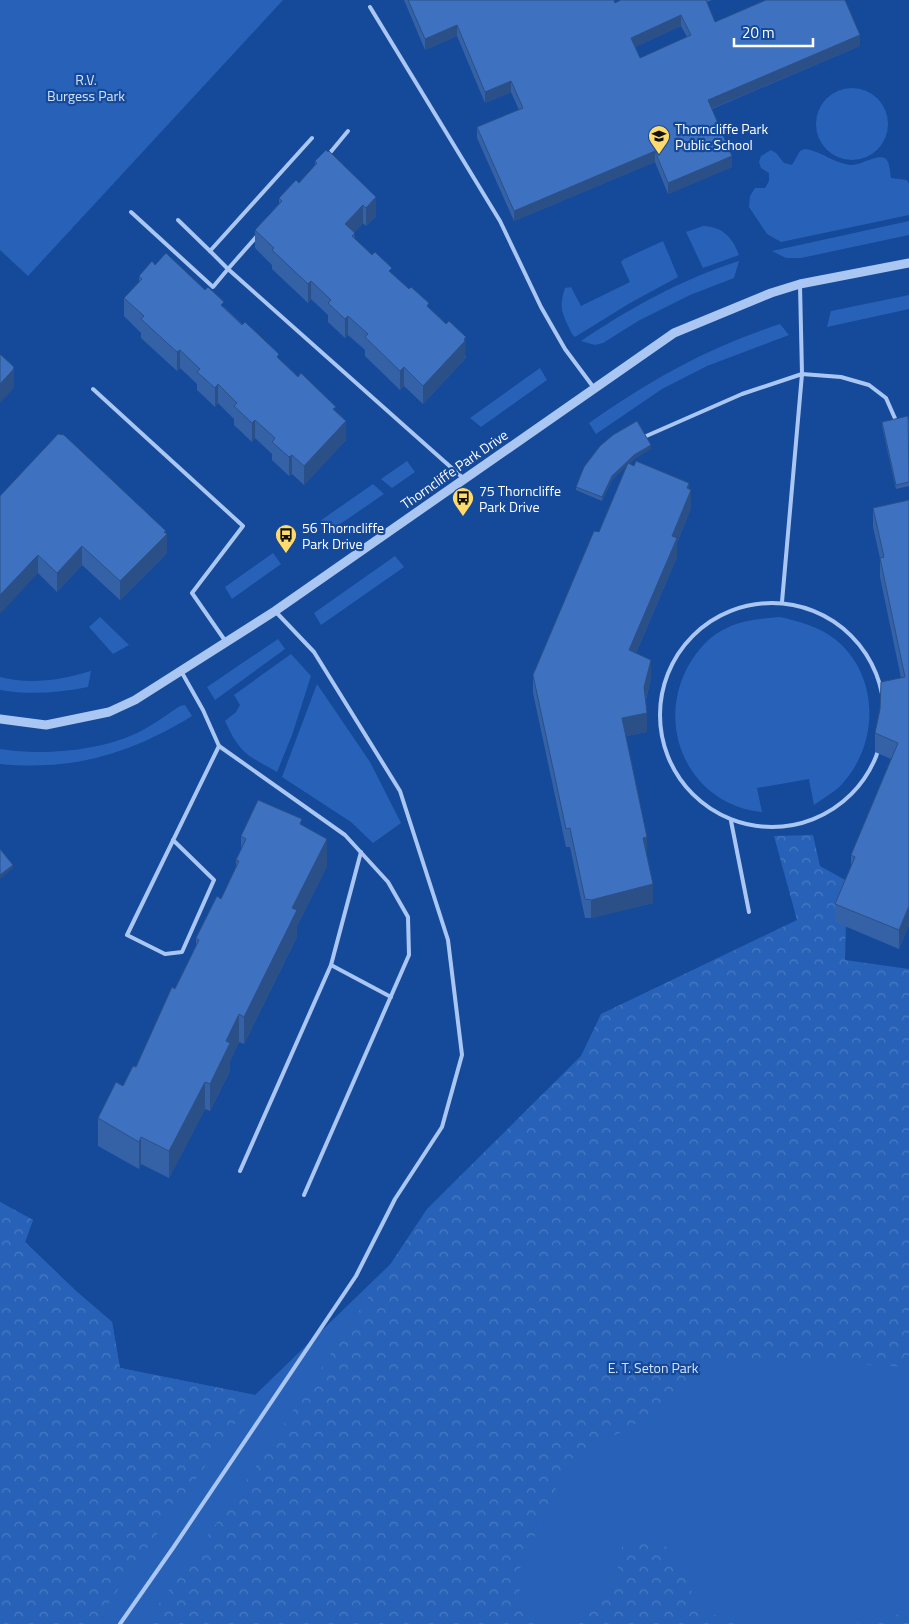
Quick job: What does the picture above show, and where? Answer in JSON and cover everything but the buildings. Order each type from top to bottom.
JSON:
[{"type":"street","name":"Thorncliffe Park Drive","points":[[0,719],[46,725],[109,712],[135,700],[275,611],[674,333],[770,293],[800,284],[909,263]]},
{"type":"lane","points":[[370,7],[500,221],[541,307],[565,349],[595,389]]},
{"type":"lane","points":[[323,160],[348,131]]},
{"type":"lane","points":[[210,251],[312,138]]},
{"type":"lane","points":[[131,212],[213,287],[260,233]]},
{"type":"lane","points":[[178,220],[228,269],[464,479]]},
{"type":"lane","points":[[782,602],[802,374],[800,284]]},
{"type":"lane","points":[[644,437],[742,394],[802,374],[841,377],[869,385],[886,398],[897,423]]},
{"type":"lane","points":[[93,389],[244,526],[192,593],[226,642]]},
{"type":"lane","points":[[782,602],[819,611],[851,633],[874,664],[884,702],[882,740],[867,776],[841,804],[807,823],[769,828],[731,821],[700,803],[677,776],[662,743],[659,707],[667,672],[686,641],[713,618],[746,604],[782,602]]},
{"type":"lane","points":[[120,1624],[174,1548],[356,1276],[395,1199],[442,1127],[462,1055],[448,940],[400,791],[314,652],[275,611]]},
{"type":"lane","points":[[181,670],[203,710],[219,746],[345,835],[388,882],[408,917],[409,955],[304,1195]]},
{"type":"lane","points":[[174,840],[214,880],[182,952],[166,954],[127,936],[219,746]]},
{"type":"lane","points":[[731,821],[749,912]]},
{"type":"lane","points":[[240,1171],[331,965],[360,852]]},
{"type":"lane","points":[[331,965],[391,997]]},
{"type":"green space","name":"R.V. Burgess Park","points":[[0,0],[283,0],[28,276],[0,250]]},
{"type":"green space","points":[[852,88],[872,94],[882,104],[888,124],[882,144],[872,154],[852,160],[832,154],[822,144],[816,124],[822,104],[832,94]]},
{"type":"green space","points":[[805,149],[852,165],[879,157],[886,159],[891,178],[907,180],[909,184],[909,215],[781,242],[767,234],[749,207],[750,196],[755,188],[765,188],[769,181],[769,173],[761,168],[759,162],[761,156],[771,150],[784,163],[792,165],[800,151]]},
{"type":"green space","points":[[909,221],[909,235],[801,258],[786,258],[772,251]]},
{"type":"green space","points":[[703,226],[716,228],[726,234],[739,255],[703,268],[686,232]]},
{"type":"green space","points":[[663,241],[678,277],[630,303],[575,337],[562,312],[565,288],[571,287],[581,306],[630,282],[621,262]]},
{"type":"green space","points":[[739,261],[734,278],[690,295],[638,321],[603,343],[595,345],[581,341],[657,295],[697,276]]},
{"type":"green space","points":[[909,295],[909,309],[827,327],[831,311]]},
{"type":"green space","points":[[780,324],[789,335],[707,366],[662,389],[596,434],[589,423],[635,392],[704,354],[753,333]]},
{"type":"green space","points":[[540,368],[547,380],[481,427],[470,418]]},
{"type":"green space","points":[[407,461],[415,472],[392,488],[381,479]]},
{"type":"green space","points":[[373,484],[384,494],[327,533],[320,521]]},
{"type":"green space","points":[[273,553],[281,564],[232,599],[225,587]]},
{"type":"green space","points":[[395,556],[404,567],[321,625],[314,613]]},
{"type":"green space","points":[[100,617],[129,645],[113,654],[89,627]]},
{"type":"green space","points":[[780,617],[823,631],[836,640],[850,655],[861,672],[867,691],[869,710],[868,730],[863,750],[854,768],[836,790],[814,805],[809,779],[757,788],[762,812],[736,806],[715,794],[697,778],[685,758],[677,736],[675,711],[679,687],[690,663],[707,641],[735,624]]},
{"type":"green space","points":[[278,639],[285,649],[215,700],[207,687]]},
{"type":"green space","points":[[291,654],[311,676],[292,735],[277,772],[245,753],[225,721],[236,712],[240,705],[234,695]]},
{"type":"green space","points":[[91,671],[88,687],[44,693],[0,690],[0,677],[34,681],[68,677]]},
{"type":"green space","points":[[317,684],[370,762],[401,823],[373,843],[351,822],[282,777]]},
{"type":"green space","points":[[185,705],[192,716],[146,741],[123,750],[100,757],[52,765],[0,764],[0,749],[52,752],[105,744],[137,733],[180,706]]},
{"type":"green space","name":"E. T. Seton Park","points":[[813,835],[820,866],[847,881],[845,960],[909,969],[909,1367],[744,1359],[699,1367],[670,1405],[568,1461],[515,1580],[531,1614],[555,1624],[145,1624],[243,1486],[427,1209],[581,1056],[601,1014],[797,920],[774,836]]},
{"type":"green space","name":"E. T. Seton Park","points":[[909,1003],[909,1624],[0,1624],[0,1202],[33,1220],[25,1242],[76,1291],[112,1322],[120,1368],[255,1395],[527,1132]]},
{"type":"green space","points":[[0,1202],[33,1220],[25,1242],[76,1291],[112,1322],[120,1368],[255,1395],[94,1624],[0,1624]]},
{"type":"green space","points":[[623,1541],[670,1547],[701,1611],[744,1624],[573,1624],[615,1585]]},
{"type":"green space","points":[[909,1612],[909,1624],[856,1624]]},
{"type":"place","name":"Thorncliffe Park Public School","points":[[659,155]]},
{"type":"place","name":"75 Thorncliffe Park Drive","points":[[463,517]]},
{"type":"place","name":"56 Thorncliffe Park Drive","points":[[286,554]]}]
